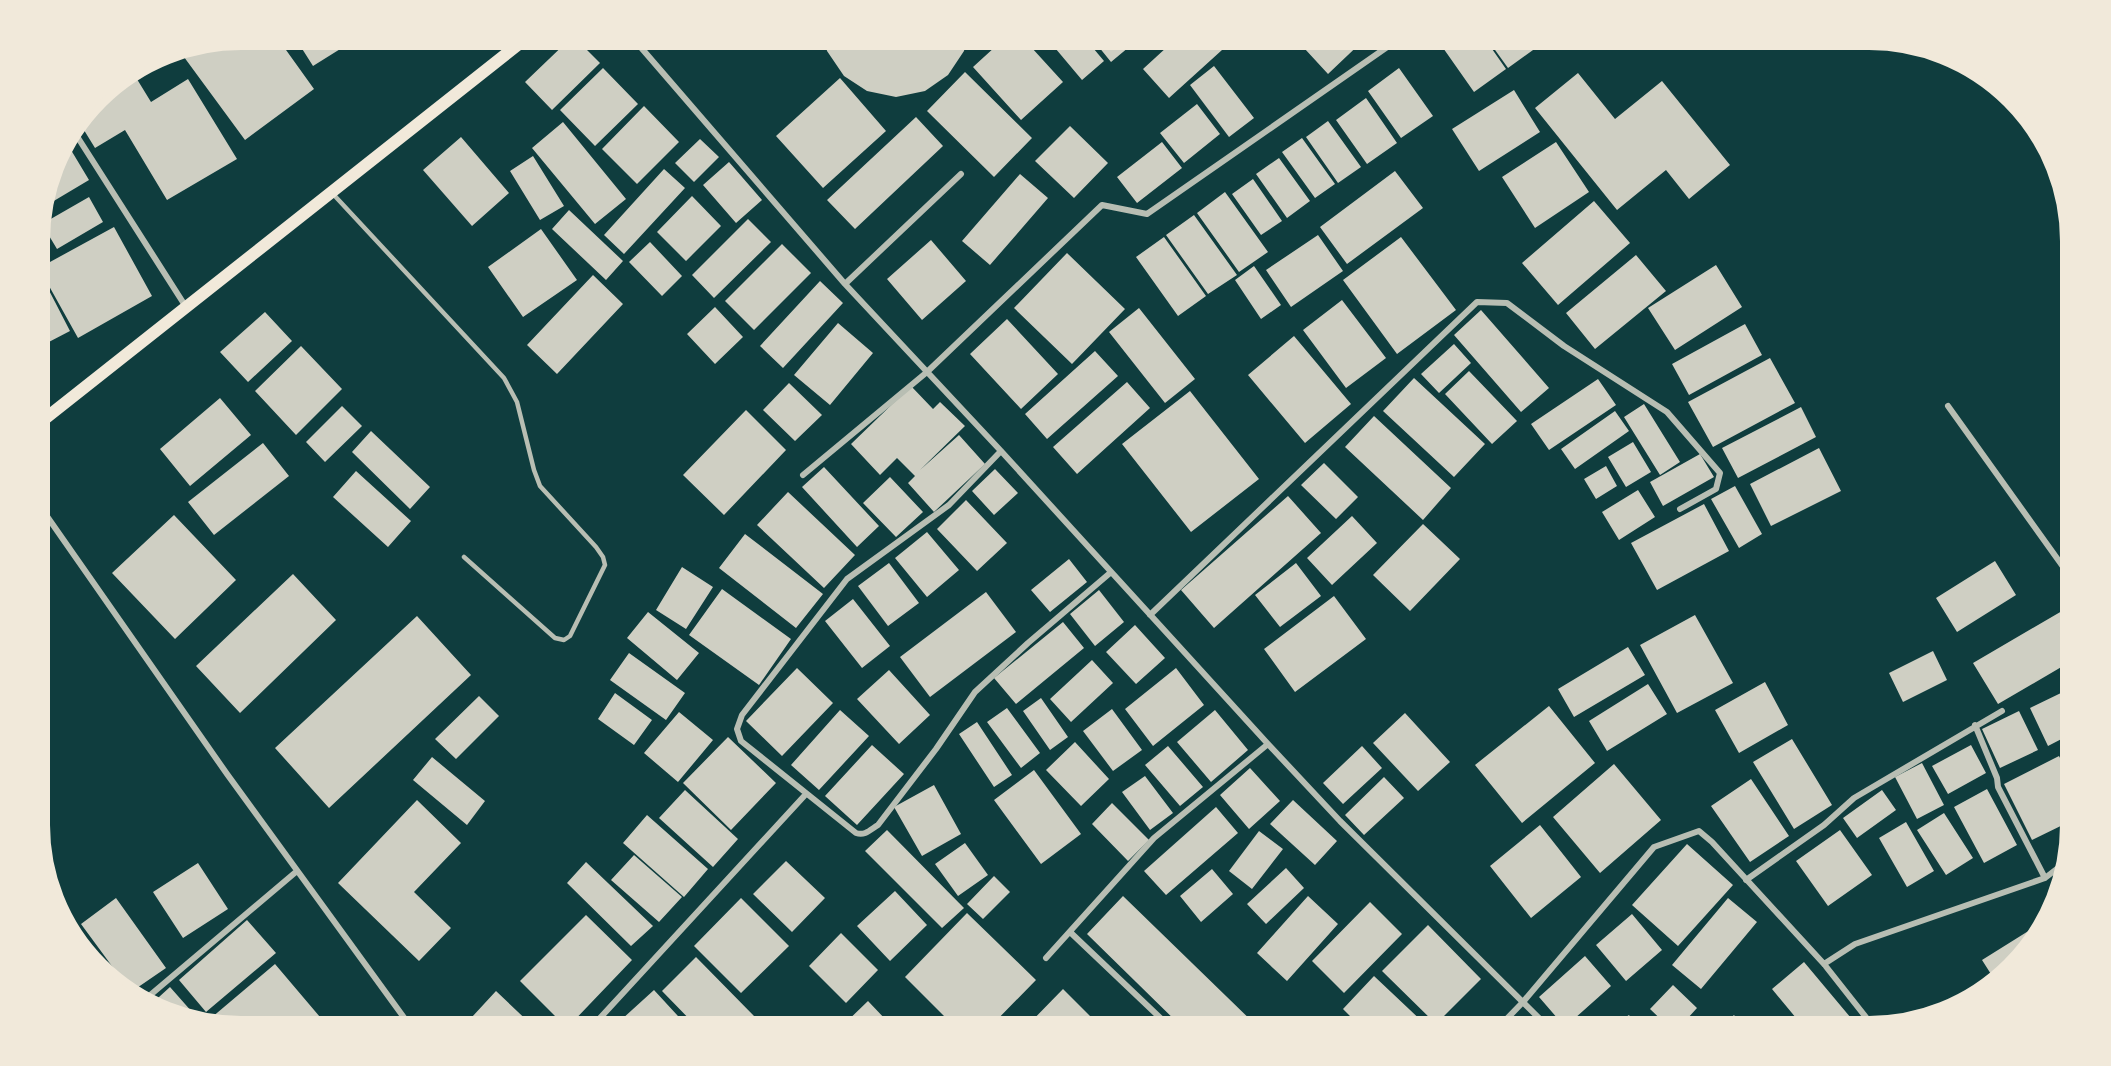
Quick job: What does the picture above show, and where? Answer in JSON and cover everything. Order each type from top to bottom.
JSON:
[{"type":"main road","points":[[47,417],[515,47]]},
{"type":"street","points":[[803,476],[927,372],[1102,205],[1147,214],[1388,46]]},
{"type":"street","points":[[640,47],[845,284],[1268,744],[1340,821],[1540,1019]]},
{"type":"street","points":[[78,137],[186,308]]},
{"type":"street","points":[[845,284],[961,174]]},
{"type":"street","points":[[1150,615],[1477,302],[1507,303],[1564,346],[1667,412],[1720,473],[1716,489],[1680,509]]},
{"type":"street","points":[[1948,406],[2064,568]]},
{"type":"street","points":[[1000,451],[949,505],[847,579],[742,715],[737,729],[741,741],[856,833],[862,835],[878,825],[975,692],[1110,573]]},
{"type":"street","points":[[47,516],[227,774],[406,1020]]},
{"type":"street","points":[[1746,880],[1824,825],[1854,798],[2002,711]]},
{"type":"street","points":[[1975,725],[1997,778],[1998,787],[2045,878]]},
{"type":"street","points":[[1046,958],[1154,838],[1268,744]]},
{"type":"street","points":[[598,1020],[806,794]]},
{"type":"street","points":[[1506,1019],[1654,848],[1699,831],[1712,842],[1824,964],[1867,1019]]},
{"type":"street","points":[[1824,964],[1855,944],[2045,878],[2060,866]]},
{"type":"street","points":[[149,996],[297,871]]},
{"type":"street","points":[[1070,932],[1162,1019]]},
{"type":"lane","points":[[330,191],[504,378],[517,402],[540,486],[596,547],[605,565],[570,636],[564,640],[555,638],[464,557]]},
{"type":"building","points":[[1054,46],[1092,46],[1104,61],[1082,80]]},
{"type":"building","points":[[1098,46],[1130,46],[1111,62]]},
{"type":"building","points":[[1168,46],[1219,46],[1222,50],[1169,98],[1143,69]]},
{"type":"building","points":[[1303,46],[1357,46],[1328,74]]},
{"type":"building","points":[[1442,46],[1490,46],[1506,69],[1474,92]]},
{"type":"building","points":[[1492,46],[1538,46],[1508,68]]},
{"type":"building","points":[[228,47],[284,47],[314,89],[245,140],[184,57],[203,50]]},
{"type":"building","points":[[301,47],[344,47],[313,66]]},
{"type":"building","points":[[562,47],[584,47],[600,63],[552,110],[525,82]]},
{"type":"building","points":[[826,47],[965,47],[948,75],[925,91],[896,97],[867,91],[844,76]]},
{"type":"building","points":[[995,47],[1031,47],[1063,82],[1021,120],[973,67]]},
{"type":"building","points":[[1214,66],[1254,118],[1229,137],[1190,85]]},
{"type":"building","points":[[603,68],[638,104],[595,146],[560,110]]},
{"type":"building","points":[[1399,68],[1433,116],[1401,138],[1368,91]]},
{"type":"building","points":[[965,72],[1032,138],[994,177],[927,111]]},
{"type":"building","points":[[1578,73],[1615,119],[1662,81],[1730,165],[1689,199],[1666,170],[1617,210],[1535,108]]},
{"type":"building","points":[[136,77],[151,102],[188,79],[237,159],[167,200],[125,130],[95,148],[83,129],[113,95],[133,79]]},
{"type":"building","points":[[840,78],[886,131],[823,188],[776,136]]},
{"type":"building","points":[[1514,90],[1540,132],[1479,171],[1452,129]]},
{"type":"building","points":[[1366,98],[1397,143],[1367,164],[1336,120]]},
{"type":"building","points":[[1197,104],[1220,134],[1184,163],[1160,133]]},
{"type":"building","points":[[644,106],[679,142],[637,184],[602,149]]},
{"type":"building","points":[[916,117],[943,146],[855,229],[827,200]]},
{"type":"building","points":[[1328,121],[1361,167],[1338,183],[1306,137]]},
{"type":"building","points":[[563,122],[626,199],[595,224],[532,148]]},
{"type":"building","points":[[1070,126],[1108,163],[1074,198],[1035,161]]},
{"type":"building","points":[[461,137],[509,193],[472,226],[423,170]]},
{"type":"building","points":[[1302,138],[1335,184],[1315,198],[1282,152]]},
{"type":"building","points":[[700,139],[719,157],[694,182],[675,163]]},
{"type":"building","points":[[1162,142],[1182,168],[1137,203],[1117,177]]},
{"type":"building","points":[[1556,142],[1589,192],[1535,228],[1502,177]]},
{"type":"building","points":[[70,149],[89,180],[51,203],[57,179]]},
{"type":"building","points":[[533,156],[564,206],[540,220],[510,171]]},
{"type":"building","points":[[1279,158],[1310,201],[1287,218],[1256,174]]},
{"type":"building","points":[[729,162],[762,200],[736,223],[703,185]]},
{"type":"building","points":[[664,169],[685,188],[624,254],[604,235]]},
{"type":"building","points":[[1395,171],[1423,208],[1347,264],[1320,227]]},
{"type":"building","points":[[1020,174],[1048,198],[990,265],[962,241]]},
{"type":"building","points":[[1253,179],[1282,221],[1261,235],[1232,194]]},
{"type":"building","points":[[1225,192],[1268,252],[1239,272],[1197,213]]},
{"type":"building","points":[[692,196],[721,226],[686,261],[657,232]]},
{"type":"building","points":[[89,197],[103,222],[57,249],[47,232],[48,221]]},
{"type":"building","points":[[1594,201],[1630,243],[1558,305],[1522,263]]},
{"type":"building","points":[[569,210],[623,261],[606,280],[552,229]]},
{"type":"building","points":[[1194,215],[1237,275],[1208,294],[1166,235]]},
{"type":"building","points":[[748,219],[771,242],[714,298],[692,275]]},
{"type":"building","points":[[114,227],[152,296],[78,338],[47,282],[47,264]]},
{"type":"building","points":[[541,229],[577,280],[523,317],[488,267]]},
{"type":"building","points":[[1318,235],[1343,271],[1291,307],[1266,270]]},
{"type":"building","points":[[1164,237],[1206,296],[1178,316],[1136,257]]},
{"type":"building","points":[[1401,237],[1456,310],[1397,354],[1343,280]]},
{"type":"building","points":[[931,240],[966,281],[922,320],[887,279]]},
{"type":"building","points":[[650,242],[682,276],[662,296],[629,262]]},
{"type":"building","points":[[782,244],[811,273],[754,330],[725,301]]},
{"type":"building","points":[[1067,253],[1125,309],[1072,364],[1014,308]]},
{"type":"building","points":[[1636,255],[1666,291],[1595,349],[1566,313]]},
{"type":"building","points":[[1716,265],[1742,307],[1675,350],[1648,308]]},
{"type":"building","points":[[1254,266],[1281,305],[1261,319],[1235,280]]},
{"type":"building","points":[[593,275],[623,304],[557,374],[527,345]]},
{"type":"building","points":[[820,281],[843,303],[783,368],[760,346]]},
{"type":"building","points":[[47,286],[70,331],[47,343]]},
{"type":"building","points":[[1342,300],[1386,358],[1346,388],[1303,330]]},
{"type":"building","points":[[715,307],[743,337],[715,364],[687,334]]},
{"type":"building","points":[[1139,308],[1195,379],[1165,403],[1109,332]]},
{"type":"building","points":[[1481,310],[1549,388],[1521,412],[1454,335]]},
{"type":"building","points":[[265,312],[292,341],[248,382],[220,352]]},
{"type":"building","points":[[1007,319],[1058,374],[1021,409],[970,354]]},
{"type":"building","points":[[838,323],[873,353],[830,405],[794,375]]},
{"type":"building","points":[[1745,324],[1762,355],[1689,395],[1672,364]]},
{"type":"building","points":[[1294,336],[1351,404],[1305,443],[1248,375]]},
{"type":"building","points":[[1454,344],[1471,363],[1439,393],[1421,374]]},
{"type":"building","points":[[301,346],[342,389],[296,435],[255,391]]},
{"type":"building","points":[[1095,351],[1118,376],[1047,439],[1025,414]]},
{"type":"building","points":[[1770,358],[1795,403],[1713,447],[1688,402]]},
{"type":"building","points":[[1469,371],[1517,421],[1492,444],[1445,394]]},
{"type":"building","points":[[1414,378],[1485,444],[1454,477],[1383,411]]},
{"type":"building","points":[[1598,379],[1616,405],[1549,450],[1531,424]]},
{"type":"building","points":[[1127,382],[1150,408],[1077,474],[1053,447]]},
{"type":"building","points":[[789,383],[822,415],[795,441],[763,410]]},
{"type":"building","points":[[911,386],[933,409],[940,402],[965,426],[920,470],[959,435],[985,464],[934,512],[908,483],[915,476],[897,458],[880,475],[851,444]]},
{"type":"building","points":[[1190,391],[1259,479],[1191,532],[1122,444]]},
{"type":"building","points":[[220,398],[251,435],[190,486],[160,449]]},
{"type":"building","points":[[1644,404],[1680,462],[1660,475],[1624,417]]},
{"type":"building","points":[[342,406],[362,426],[325,462],[306,442]]},
{"type":"building","points":[[1801,407],[1816,437],[1738,478],[1722,448]]},
{"type":"building","points":[[746,410],[786,450],[724,515],[683,475]]},
{"type":"building","points":[[1615,411],[1629,431],[1575,469],[1561,449]]},
{"type":"building","points":[[1374,416],[1451,488],[1423,520],[1345,447]]},
{"type":"building","points":[[371,431],[430,487],[410,509],[352,452]]},
{"type":"building","points":[[1633,442],[1651,472],[1626,487],[1608,457]]},
{"type":"building","points":[[263,443],[289,476],[214,535],[188,502]]},
{"type":"building","points":[[1819,448],[1841,491],[1771,526],[1750,484]]},
{"type":"building","points":[[1700,454],[1714,477],[1663,506],[1650,482]]},
{"type":"building","points":[[1324,463],[1358,497],[1336,519],[1301,485]]},
{"type":"building","points":[[1606,466],[1617,486],[1596,499],[1584,479]]},
{"type":"building","points":[[824,467],[879,526],[857,547],[802,487]]},
{"type":"building","points":[[995,469],[1018,493],[994,515],[972,491]]},
{"type":"building","points":[[356,471],[411,521],[388,547],[333,497]]},
{"type":"building","points":[[890,477],[923,512],[896,537],[863,503]]},
{"type":"building","points":[[1735,486],[1762,534],[1739,548],[1711,499]]},
{"type":"building","points":[[1638,490],[1655,517],[1619,540],[1602,512]]},
{"type":"building","points":[[788,492],[855,555],[824,588],[757,525]]},
{"type":"building","points":[[1288,496],[1321,533],[1214,628],[1181,590]]},
{"type":"building","points":[[966,500],[1007,543],[977,571],[937,529]]},
{"type":"building","points":[[1704,504],[1729,551],[1657,590],[1631,543]]},
{"type":"building","points":[[174,515],[236,580],[175,639],[112,573]]},
{"type":"building","points":[[1352,516],[1377,543],[1332,585],[1307,558]]},
{"type":"building","points":[[1423,524],[1460,559],[1410,611],[1373,575]]},
{"type":"building","points":[[927,532],[959,570],[927,597],[895,558]]},
{"type":"building","points":[[745,534],[823,594],[796,628],[719,568]]},
{"type":"building","points":[[1069,559],[1087,582],[1050,612],[1031,590]]},
{"type":"building","points":[[1995,561],[2016,595],[1957,632],[1936,598]]},
{"type":"building","points":[[889,563],[919,603],[888,626],[858,586]]},
{"type":"building","points":[[1296,563],[1321,596],[1280,627],[1255,595]]},
{"type":"building","points":[[682,567],[713,587],[686,629],[656,610]]},
{"type":"building","points":[[293,574],[336,620],[240,713],[196,666]]},
{"type":"building","points":[[722,589],[791,639],[759,685],[689,635]]},
{"type":"building","points":[[1099,590],[1124,622],[1095,646],[1070,614]]},
{"type":"building","points":[[986,592],[1016,632],[930,697],[900,657]]},
{"type":"building","points":[[1334,596],[1366,639],[1295,692],[1264,649]]},
{"type":"building","points":[[853,599],[890,646],[862,668],[825,621]]},
{"type":"building","points":[[2064,610],[2064,665],[1998,704],[1973,663]]},
{"type":"building","points":[[648,612],[699,653],[677,680],[627,638]]},
{"type":"building","points":[[1695,615],[1733,683],[1677,713],[1640,645]]},
{"type":"building","points":[[417,616],[471,675],[329,808],[275,748]]},
{"type":"building","points":[[1063,622],[1084,648],[1016,704],[994,678]]},
{"type":"building","points":[[1135,625],[1165,658],[1136,684],[1106,652]]},
{"type":"building","points":[[1628,647],[1645,675],[1574,717],[1558,689]]},
{"type":"building","points":[[1933,651],[1947,680],[1903,702],[1889,673]]},
{"type":"building","points":[[629,653],[685,693],[666,720],[610,680]]},
{"type":"building","points":[[1092,660],[1113,683],[1071,722],[1050,699]]},
{"type":"building","points":[[797,668],[833,703],[782,756],[746,721]]},
{"type":"building","points":[[1176,668],[1204,705],[1153,746],[1125,709]]},
{"type":"building","points":[[889,670],[930,715],[899,744],[857,699]]},
{"type":"building","points":[[1765,682],[1788,725],[1739,753],[1715,710]]},
{"type":"building","points":[[1648,684],[1667,714],[1607,751],[1589,721]]},
{"type":"building","points":[[2063,692],[2064,738],[2048,746],[2030,708]]},
{"type":"building","points":[[615,693],[652,720],[634,745],[598,719]]},
{"type":"building","points":[[479,696],[499,716],[456,759],[435,739]]},
{"type":"building","points":[[1041,698],[1068,737],[1050,750],[1023,711]]},
{"type":"building","points":[[1549,706],[1595,763],[1522,823],[1475,765]]},
{"type":"building","points":[[1007,708],[1040,753],[1021,768],[987,722]]},
{"type":"building","points":[[1112,709],[1142,750],[1113,771],[1083,731]]},
{"type":"building","points":[[840,710],[869,736],[819,790],[791,765]]},
{"type":"building","points":[[1215,710],[1248,750],[1211,782],[1177,742]]},
{"type":"building","points":[[2019,711],[2038,750],[2000,768],[1982,729]]},
{"type":"building","points":[[679,712],[713,740],[678,782],[644,753]]},
{"type":"building","points":[[1405,713],[1450,762],[1418,791],[1373,743]]},
{"type":"building","points":[[977,722],[1012,775],[994,787],[959,734]]},
{"type":"building","points":[[728,737],[776,783],[731,830],[683,783]]},
{"type":"building","points":[[1792,739],[1832,805],[1794,829],[1753,762]]},
{"type":"building","points":[[1075,742],[1109,779],[1081,806],[1046,770]]},
{"type":"building","points":[[872,745],[904,774],[857,825],[825,796]]},
{"type":"building","points":[[1971,745],[1986,773],[1948,794],[1932,766]]},
{"type":"building","points":[[1168,746],[1203,787],[1180,806],[1145,765]]},
{"type":"building","points":[[1362,746],[1382,768],[1343,804],[1323,783]]},
{"type":"building","points":[[2059,756],[2064,766],[2064,824],[2032,840],[2004,784]]},
{"type":"building","points":[[432,757],[485,801],[467,825],[413,780]]},
{"type":"building","points":[[1922,763],[1944,805],[1917,819],[1895,777]]},
{"type":"building","points":[[1614,764],[1661,820],[1600,873],[1553,817]]},
{"type":"building","points":[[1250,768],[1280,801],[1249,829],[1220,795]]},
{"type":"building","points":[[1034,770],[1081,834],[1041,864],[994,800]]},
{"type":"building","points":[[1145,776],[1173,813],[1150,830],[1122,792]]},
{"type":"building","points":[[1384,777],[1404,798],[1364,835],[1345,815]]},
{"type":"building","points":[[1751,779],[1789,836],[1750,862],[1711,806]]},
{"type":"building","points":[[934,785],[961,834],[922,856],[894,807]]},
{"type":"building","points":[[1987,789],[2017,845],[1984,863],[1954,807]]},
{"type":"building","points":[[685,790],[738,839],[713,867],[659,818]]},
{"type":"building","points":[[1882,790],[1896,810],[1857,838],[1843,818]]},
{"type":"building","points":[[417,800],[461,843],[414,892],[451,928],[419,961],[338,883]]},
{"type":"building","points":[[1293,800],[1337,841],[1315,865],[1270,824]]},
{"type":"building","points":[[1112,803],[1149,840],[1128,861],[1092,824]]},
{"type":"building","points":[[1216,807],[1238,833],[1166,895],[1144,871]]},
{"type":"building","points":[[1944,813],[1973,858],[1946,875],[1917,830]]},
{"type":"building","points":[[647,815],[708,869],[684,897],[623,843]]},
{"type":"building","points":[[1906,822],[1934,871],[1907,887],[1879,838]]},
{"type":"building","points":[[1540,825],[1581,877],[1531,918],[1490,866]]},
{"type":"building","points":[[887,830],[964,908],[942,928],[865,851]]},
{"type":"building","points":[[1840,830],[1872,875],[1828,906],[1796,861]]},
{"type":"building","points":[[1259,831],[1283,849],[1252,889],[1229,871]]},
{"type":"building","points":[[965,843],[988,875],[958,896],[935,864]]},
{"type":"building","points":[[1687,844],[1733,885],[1678,946],[1632,905]]},
{"type":"building","points":[[634,855],[682,897],[659,922],[611,880]]},
{"type":"building","points":[[786,861],[825,898],[792,932],[753,894]]},
{"type":"building","points":[[586,862],[653,926],[631,946],[567,883]]},
{"type":"building","points":[[198,863],[228,909],[183,938],[153,892]]},
{"type":"building","points":[[1286,868],[1304,888],[1266,924],[1247,904]]},
{"type":"building","points":[[1212,869],[1233,894],[1201,922],[1180,896]]},
{"type":"building","points":[[994,876],[1010,892],[983,919],[967,904]]},
{"type":"building","points":[[895,891],[927,925],[890,961],[857,926]]},
{"type":"building","points":[[1123,896],[1250,1019],[1174,1019],[1087,934]]},
{"type":"building","points":[[1308,896],[1338,924],[1287,981],[1257,953]]},
{"type":"building","points":[[116,898],[166,968],[136,989],[119,976],[81,924]]},
{"type":"building","points":[[741,898],[789,946],[741,993],[694,946]]},
{"type":"building","points":[[1728,898],[1757,922],[1701,989],[1672,965]]},
{"type":"building","points":[[1370,902],[1402,934],[1344,993],[1312,961]]},
{"type":"building","points":[[967,913],[1036,980],[997,1020],[948,1020],[905,977]]},
{"type":"building","points":[[1632,914],[1662,950],[1626,981],[1596,945]]},
{"type":"building","points":[[586,915],[632,960],[575,1020],[559,1020],[520,981]]},
{"type":"building","points":[[247,920],[276,953],[206,1012],[179,980]]},
{"type":"building","points":[[1428,925],[1481,979],[1441,1019],[1431,1019],[1382,971]]},
{"type":"building","points":[[2035,927],[2016,953],[1992,976],[1982,960]]},
{"type":"building","points":[[841,933],[878,970],[846,1003],[809,966]]},
{"type":"building","points":[[1585,956],[1611,986],[1574,1019],[1558,1019],[1539,997]]},
{"type":"building","points":[[696,957],[754,1016],[750,1020],[690,1020],[662,991]]},
{"type":"building","points":[[1804,962],[1852,1019],[1797,1019],[1772,989]]},
{"type":"building","points":[[275,964],[322,1020],[241,1020],[212,1017]]},
{"type":"building","points":[[1374,976],[1420,1019],[1353,1019],[1343,1009]]},
{"type":"building","points":[[1673,985],[1697,1008],[1687,1019],[1661,1019],[1650,1009]]},
{"type":"building","points":[[170,987],[193,1013],[167,1005],[156,1000]]},
{"type":"building","points":[[1063,989],[1093,1019],[1033,1020]]},
{"type":"building","points":[[654,990],[681,1020],[621,1020]]},
{"type":"building","points":[[496,991],[526,1020],[469,1020]]},
{"type":"building","points":[[868,1001],[886,1020],[849,1020]]}]
